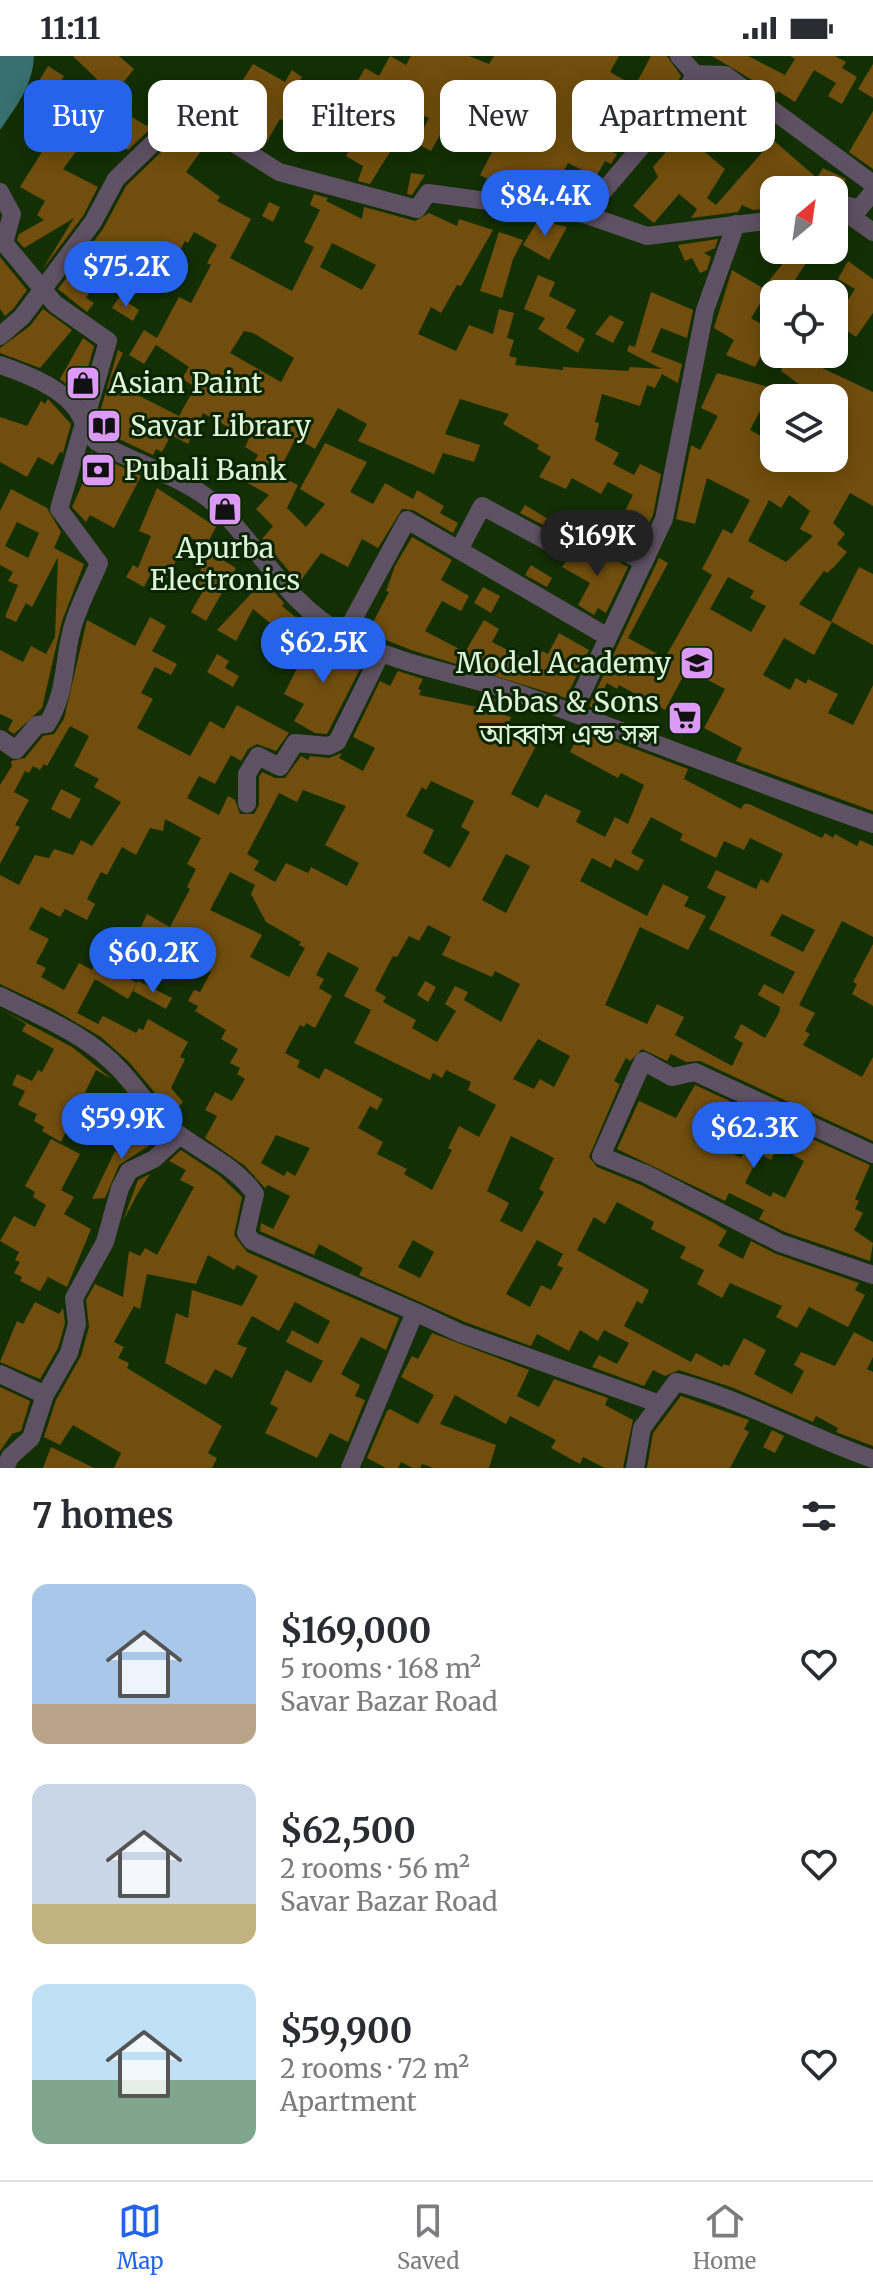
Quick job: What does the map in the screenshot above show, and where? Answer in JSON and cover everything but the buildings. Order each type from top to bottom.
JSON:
[{"type":"street","points":[[679,56],[695,74],[725,75],[873,184]]},
{"type":"street","points":[[584,214],[682,99],[695,74]]},
{"type":"street","points":[[0,336],[22,317],[43,290],[93,222],[116,179],[181,116],[189,115],[279,172],[417,209],[428,193],[584,214],[647,236],[760,221]]},
{"type":"street","points":[[0,192],[12,214],[4,243],[55,304],[108,341],[82,418],[59,509],[99,563],[71,633],[59,706],[47,724],[37,725],[16,750],[0,739]]},
{"type":"street","points":[[873,192],[852,217],[873,232]]},
{"type":"street","points":[[848,206],[859,208]]},
{"type":"street","points":[[573,712],[664,519],[705,310],[736,224]]},
{"type":"street","points":[[0,365],[54,389],[72,403],[89,435],[97,442],[203,495],[219,508],[284,588],[307,611],[344,636],[381,653],[573,712],[763,786],[873,824]]},
{"type":"street","points":[[459,550],[482,506],[562,549],[575,526],[644,562]]},
{"type":"street","points":[[344,636],[407,520],[608,637]]},
{"type":"street","points":[[247,804],[247,774],[258,756],[280,767],[295,743],[329,746],[337,742],[381,653]]},
{"type":"street","points":[[0,996],[95,1048],[120,1070],[144,1102],[180,1135],[242,1175],[255,1194],[246,1233],[252,1241],[460,1333],[657,1403]]},
{"type":"street","points":[[873,1154],[695,1072],[672,1077],[643,1061],[601,1156],[646,1174],[780,1243],[873,1275]]},
{"type":"street","points":[[5,1468],[10,1457],[31,1438],[45,1395],[69,1353],[77,1324],[74,1298],[105,1242],[120,1188],[129,1171],[154,1159],[180,1135]]},
{"type":"street","points":[[350,1468],[415,1312]]},
{"type":"street","points":[[0,1374],[45,1395]]},
{"type":"street","points":[[635,1468],[642,1428],[657,1403],[676,1382],[755,1409],[821,1441],[873,1459]]},
{"type":"water","points":[[0,56],[34,56],[29,80],[24,80],[24,92],[0,130]]},
{"type":"place","name":"Asian Paint","points":[[83,383]]},
{"type":"place","name":"Savar Library","points":[[104,426]]},
{"type":"place","name":"Pubali Bank","points":[[98,470]]},
{"type":"place","name":"Apurba Electronics","points":[[225,509]]},
{"type":"place","name":"Model Academy","points":[[697,663]]},
{"type":"place","name":"Abbas & Sons আব্বাস এন্ড সন্স","points":[[685,718]]}]
